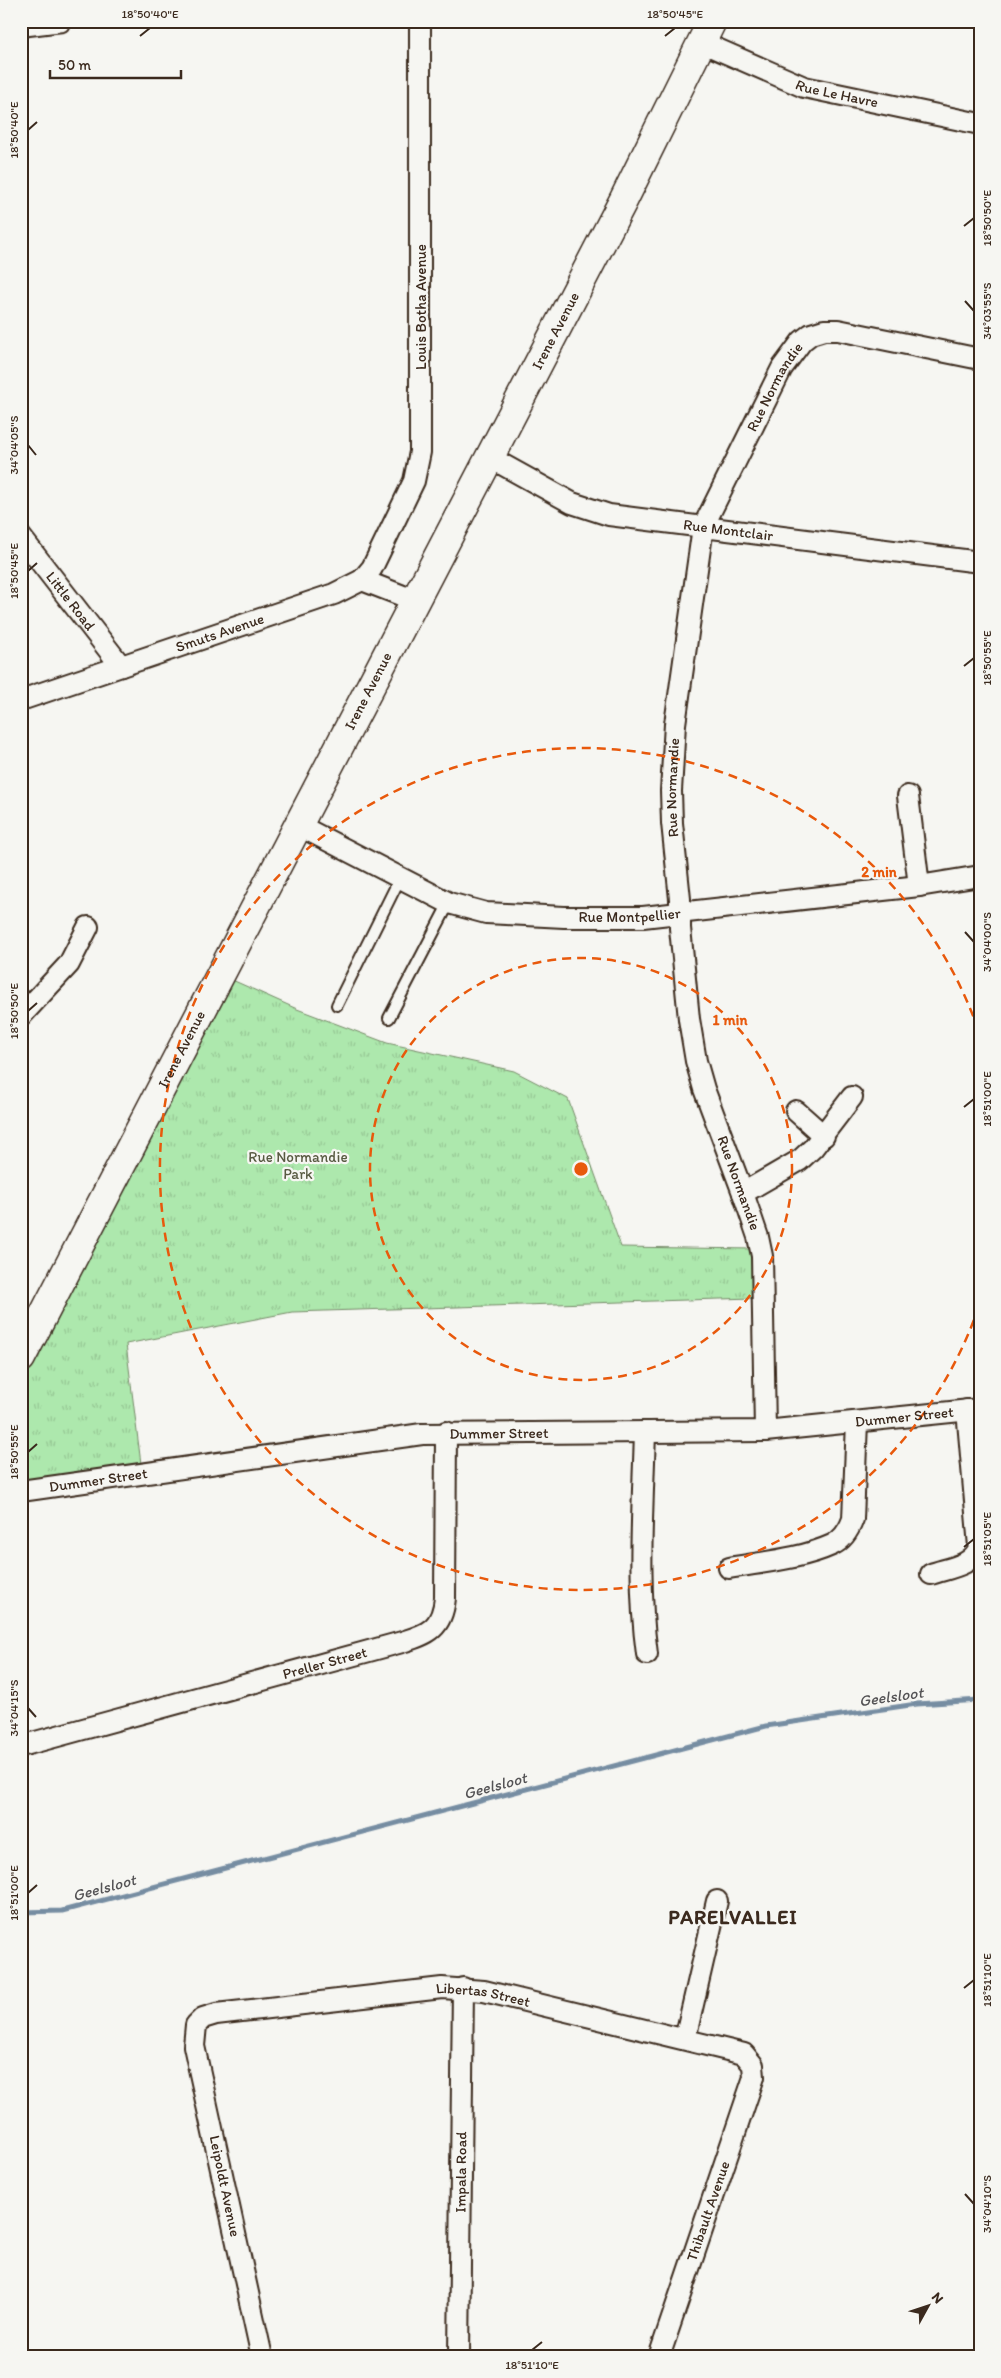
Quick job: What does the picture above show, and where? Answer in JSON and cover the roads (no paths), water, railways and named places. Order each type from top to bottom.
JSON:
[{"type":"street","name":"Louis Botha Avenue","points":[[362,580],[372,568],[414,481],[420,452],[420,21]]},
{"type":"street","name":"Rue Le Havre","points":[[707,32],[804,87],[980,124]]},
{"type":"street","name":"Irene Avenue","points":[[21,1358],[416,601],[623,200],[707,32]]},
{"type":"street","name":"Rue Normandie","points":[[766,1431],[762,1256],[743,1193],[696,1061],[689,1019],[672,823],[675,724],[703,527],[782,368],[802,341],[811,334],[824,330],[838,330],[980,358]]},
{"type":"street","name":"Rue Montclair","points":[[489,457],[572,503],[591,510],[632,519],[980,562]]},
{"type":"street","name":"Little Road","points":[[21,537],[121,666]]},
{"type":"street","points":[[362,580],[416,601]]},
{"type":"street","name":"Smuts Avenue","points":[[21,700],[334,594],[362,580]]},
{"type":"street","points":[[908,796],[919,886]]},
{"type":"street","name":"Rue Montpellier","points":[[298,825],[449,903],[486,913],[564,917],[644,917],[919,886],[980,876]]},
{"type":"street","points":[[21,1016],[69,964],[88,927]]},
{"type":"street","points":[[743,1193],[800,1160],[824,1136],[852,1097]]},
{"type":"street","points":[[796,1111],[824,1136]]},
{"type":"street","points":[[931,1574],[970,1561],[977,1555],[979,1547],[973,1409]]},
{"type":"street","name":"Dummer Street","points":[[21,1491],[446,1432],[766,1431],[973,1409]]},
{"type":"street","points":[[729,1568],[789,1557],[833,1545],[849,1531],[853,1519],[855,1500],[857,1422]]},
{"type":"street","name":"Preller Street","points":[[21,1746],[416,1638],[433,1628],[442,1618],[445,1598],[446,1432]]},
{"type":"street","points":[[645,1432],[643,1562],[644,1628],[647,1654]]},
{"type":"street","points":[[685,2039],[717,1901]]},
{"type":"street","name":"Libertas Street","points":[[203,2018],[216,2014],[422,1990],[463,1988],[484,1990],[744,2054],[753,2065]]},
{"type":"street","name":"Impala Road","points":[[459,2357],[463,1988]]},
{"type":"street","name":"Leipoldt Avenue","points":[[203,2018],[196,2025],[194,2046],[262,2357]]},
{"type":"street","name":"Thibault Avenue","points":[[658,2357],[754,2077],[753,2065]]},
{"type":"lane","points":[[21,31],[63,26]]},
{"type":"lane","points":[[338,1005],[400,878]]},
{"type":"lane","points":[[389,1018],[449,903]]},
{"type":"waterway","name":"Geelsloot","points":[[21,1912],[62,1911],[766,1726],[917,1704],[980,1700]]},
{"type":"district","name":"PARELVALLEI","points":[[733,1917]]},
{"type":"park label","name":"Rue Normandie Park","points":[[298,1166]]}]
